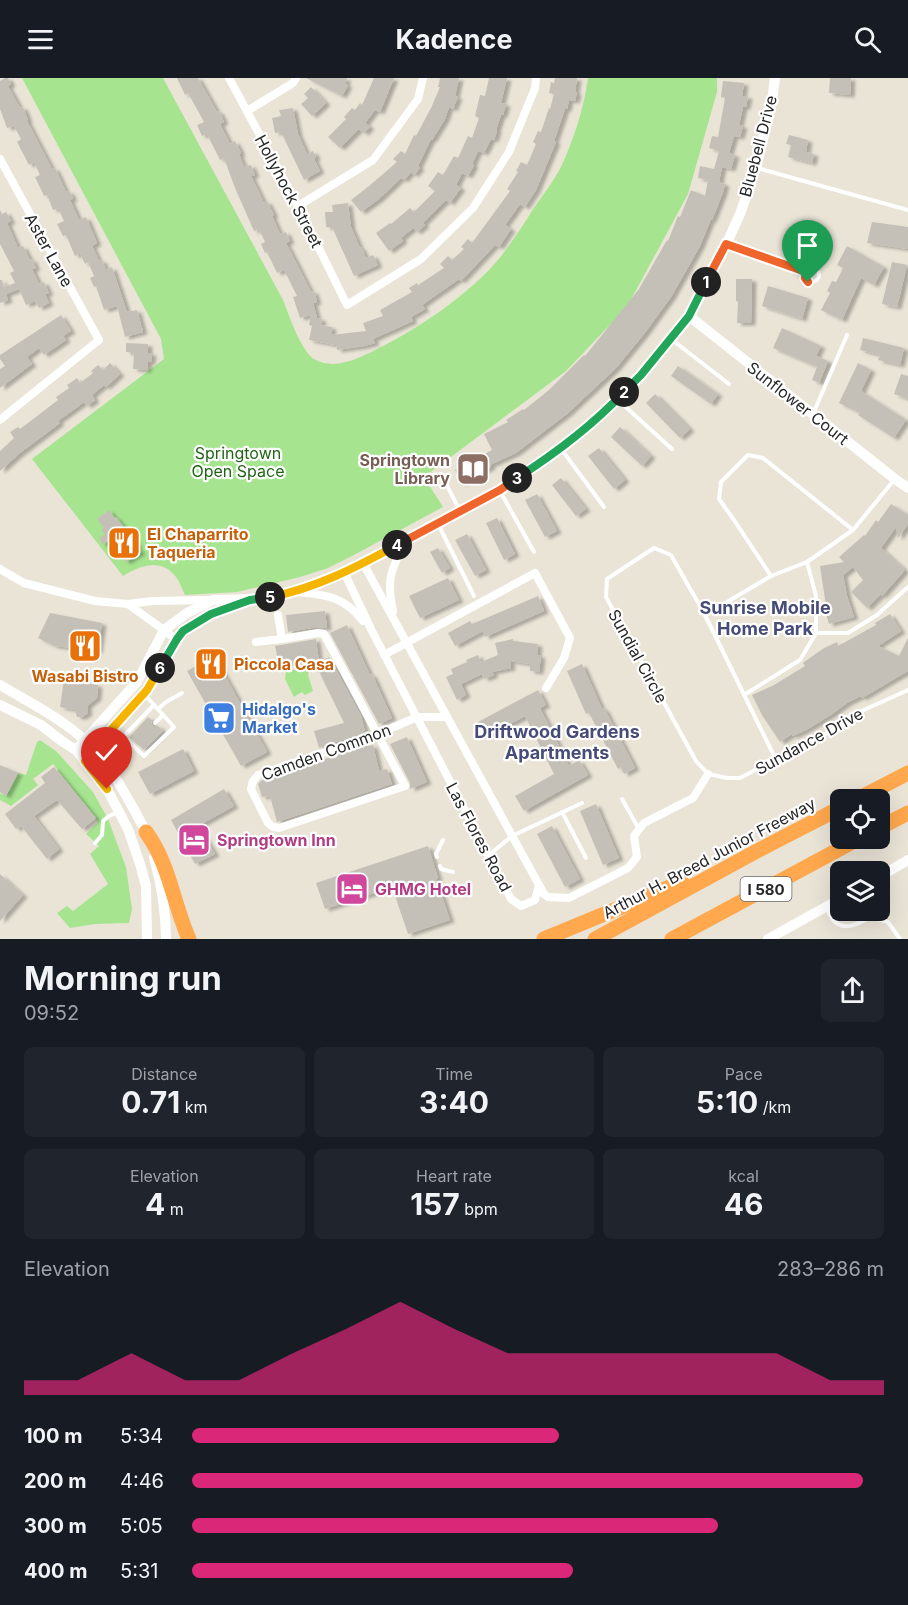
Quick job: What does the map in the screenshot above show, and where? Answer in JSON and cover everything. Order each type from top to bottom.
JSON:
[{"type":"highway","points":[[877,789],[908,773]]},
{"type":"highway","name":"Arthur H. Breed Junior Freeway","points":[[595,939],[830,813]]},
{"type":"highway","points":[[890,822],[908,813]]},
{"type":"highway","points":[[146,832],[166,867],[189,939]]},
{"type":"highway","name":"I 580","points":[[672,939],[840,849]]},
{"type":"highway","points":[[544,939],[757,851]]},
{"type":"street","name":"Hollyhock Street","points":[[229,78],[298,206],[347,305],[421,259],[473,208],[509,152],[535,88],[536,78]]},
{"type":"street","points":[[247,111],[293,83],[296,78]]},
{"type":"street","points":[[298,206],[373,160],[418,99],[423,78]]},
{"type":"street","name":"Bluebell Drive","points":[[76,750],[137,681],[164,630],[187,613],[213,600],[250,600],[294,591],[363,563],[500,490],[561,449],[618,399],[641,375],[689,316],[726,244],[740,214],[756,168],[775,78]]},
{"type":"street","name":"Aster Lane","points":[[0,159],[99,340],[0,420]]},
{"type":"street","name":"Sunflower Court","points":[[689,316],[908,488]]},
{"type":"street","name":"Las Flores Road","points":[[395,622],[389,579],[407,540]]},
{"type":"street","name":"Las Flores Road","points":[[344,572],[384,655],[511,899],[521,906],[535,900],[539,885],[363,563]]},
{"type":"street","points":[[0,569],[24,583],[95,601],[128,604],[153,601],[213,600]]},
{"type":"street","points":[[384,655],[535,573],[570,638],[564,658],[546,688]]},
{"type":"street","name":"Las Flores Road","points":[[294,591],[328,595],[341,600],[372,631]]},
{"type":"street","name":"Bluebell Drive","points":[[85,761],[144,694],[183,631],[211,614],[250,600]]},
{"type":"street","points":[[128,604],[177,639]]},
{"type":"street","points":[[278,615],[282,639]]},
{"type":"street","points":[[256,642],[324,634],[378,734]]},
{"type":"street","points":[[0,686],[41,708],[74,730],[95,751],[122,787],[146,832],[161,884],[166,939]]},
{"type":"street","points":[[0,705],[41,725],[76,750],[107,789],[132,838],[146,886],[147,939]]},
{"type":"street","name":"Camden Common","points":[[378,734],[405,786],[279,828],[268,823],[251,789],[258,775],[378,734],[417,717],[447,717]]},
{"type":"street","points":[[539,885],[548,897],[569,898],[628,868],[637,856],[634,836],[644,823],[693,798],[708,774]]},
{"type":"street","points":[[890,871],[908,860]]},
{"type":"street","points":[[773,938],[830,904]]},
{"type":"lane","points":[[756,168],[908,210]]},
{"type":"lane","points":[[726,244],[806,272]]},
{"type":"lane","points":[[813,414],[847,335]]},
{"type":"lane","points":[[671,339],[729,384]]},
{"type":"lane","points":[[618,399],[672,449]]},
{"type":"lane","points":[[561,449],[604,507]]},
{"type":"lane","points":[[771,576],[718,499],[721,482],[748,455],[763,458],[853,530]]},
{"type":"lane","points":[[441,474],[460,512]]},
{"type":"lane","points":[[705,615],[771,576],[807,562],[853,530],[895,479]]},
{"type":"lane","points":[[500,490],[534,552]]},
{"type":"lane","points":[[438,524],[474,596]]},
{"type":"lane","name":"Sundial Circle","points":[[708,774],[696,761],[606,597],[607,579],[654,548],[670,555],[705,615],[776,760]]},
{"type":"lane","points":[[744,695],[800,660],[816,633],[816,596],[807,562]]},
{"type":"lane","points":[[816,633],[848,633],[877,615],[908,587]]},
{"type":"lane","name":"Sundance Drive","points":[[708,774],[740,778],[829,732],[855,714],[908,690]]},
{"type":"lane","points":[[123,737],[156,707],[182,693]]},
{"type":"lane","points":[[114,727],[144,756],[174,726],[144,694]]},
{"type":"lane","points":[[155,723],[163,715]]},
{"type":"lane","points":[[622,799],[639,830]]},
{"type":"lane","points":[[489,856],[512,836],[582,802]]},
{"type":"lane","points":[[95,843],[102,834],[103,821],[118,811]]},
{"type":"lane","points":[[562,812],[586,858]]},
{"type":"lane","points":[[437,857],[436,854],[443,840]]},
{"type":"lane","points":[[440,866],[441,869],[453,872]]},
{"type":"lane","points":[[826,906],[834,921],[843,925],[854,926],[871,917],[888,922],[900,939]]},
{"type":"green space","name":"Springtown Open Space","points":[[22,78],[163,78],[283,300],[305,349],[314,359],[331,364],[358,358],[409,331],[448,305],[490,269],[516,236],[562,165],[578,123],[588,78],[717,78],[717,92],[688,194],[627,307],[566,371],[424,477],[443,507],[328,568],[237,592],[185,595],[176,577],[164,567],[150,565],[123,576],[32,459],[164,359],[161,339]]},
{"type":"green space","points":[[304,663],[310,665],[308,675],[313,691],[305,695],[302,692],[294,697],[285,679],[286,671],[300,669]]},
{"type":"green space","points":[[40,740],[56,751],[93,792],[108,819],[126,867],[132,909],[129,923],[95,924],[70,928],[57,913],[67,906],[73,911],[108,884],[90,854],[99,846],[86,834],[98,822],[53,764],[33,779],[38,785],[11,806],[0,800],[0,793],[6,796],[18,773],[26,775],[37,742]]},
{"type":"building","points":[[8,78],[11,84],[8,86],[20,108],[23,107],[27,121],[52,169],[55,168],[66,192],[69,191],[73,198],[70,200],[79,220],[86,217],[97,243],[92,246],[106,270],[112,267],[127,312],[137,310],[143,332],[125,337],[117,306],[104,310],[96,286],[94,287],[90,278],[94,276],[88,262],[85,264],[80,253],[75,256],[66,235],[63,236],[57,224],[64,221],[58,208],[53,210],[47,195],[44,196],[35,177],[40,175],[34,162],[29,165],[17,142],[21,139],[14,126],[7,128],[0,109],[0,81]]},
{"type":"building","points":[[177,78],[198,78],[217,112],[219,111],[224,122],[220,124],[230,144],[235,141],[244,167],[251,165],[255,175],[251,176],[264,203],[267,201],[274,215],[272,216],[280,234],[286,232],[290,241],[286,243],[311,292],[314,291],[317,302],[313,303],[317,318],[322,319],[321,325],[332,327],[331,335],[366,331],[363,323],[383,316],[380,310],[412,292],[409,288],[417,283],[418,285],[444,268],[440,264],[448,256],[452,260],[464,249],[461,247],[468,239],[472,243],[510,191],[507,189],[518,172],[516,171],[521,162],[527,165],[536,144],[533,142],[538,131],[541,132],[550,109],[554,94],[549,93],[551,82],[554,83],[555,78],[577,78],[575,92],[577,92],[575,101],[569,100],[567,109],[565,109],[554,141],[556,142],[536,190],[525,207],[520,204],[505,225],[511,229],[499,247],[495,245],[461,281],[459,279],[422,305],[425,309],[411,317],[413,321],[373,339],[375,343],[337,350],[336,345],[309,340],[312,326],[309,325],[311,315],[300,318],[293,297],[297,296],[284,270],[277,273],[267,252],[265,253],[261,244],[265,242],[259,229],[254,231],[224,158],[220,160],[207,134],[202,136],[197,125],[204,122],[188,93],[185,95]]},
{"type":"building","points":[[306,78],[347,78],[345,84],[348,85],[342,96]]},
{"type":"building","points":[[374,78],[394,78],[380,112],[375,110],[365,123],[370,127],[364,133],[359,129],[340,148],[328,137],[346,119],[344,117],[352,108],[355,110],[360,103],[362,105]]},
{"type":"building","points":[[440,78],[459,78],[455,96],[458,97],[453,109],[449,107],[445,119],[431,139],[418,166],[420,168],[414,175],[411,172],[404,180],[401,178],[361,212],[351,200],[397,162],[393,159],[401,151],[405,154],[431,108],[440,87],[438,87]]},
{"type":"building","points":[[489,78],[507,78],[501,103],[506,104],[494,140],[491,139],[484,153],[478,151],[468,176],[462,173],[456,185],[461,188],[450,203],[446,200],[423,223],[425,225],[417,232],[413,228],[401,238],[403,241],[389,251],[376,233],[410,208],[414,212],[435,191],[428,186],[438,172],[443,175],[454,156],[458,158],[468,136],[472,138],[479,118],[475,116],[480,95],[485,96]]},
{"type":"building","points":[[830,78],[851,78],[850,95],[829,93]]},
{"type":"building","points":[[723,81],[744,83],[742,96],[748,96],[739,125],[743,126],[740,137],[734,136],[729,153],[735,155],[731,169],[722,167],[719,182],[725,184],[712,220],[671,297],[616,368],[568,413],[516,453],[490,465],[491,467],[462,483],[455,470],[492,450],[484,434],[508,422],[506,420],[524,410],[585,356],[639,289],[668,241],[691,190],[705,196],[708,180],[698,178],[700,166],[714,169],[719,151],[709,148],[712,136],[718,137],[725,98],[721,97]]},
{"type":"building","points":[[311,87],[326,103],[312,116],[301,104],[308,98],[304,94]]},
{"type":"building","points":[[293,108],[298,134],[307,154],[313,151],[320,171],[304,180],[281,132],[275,133],[272,118],[281,116],[279,110]]},
{"type":"building","points":[[789,135],[808,140],[806,152],[814,154],[812,163],[788,157],[791,145],[786,144]]},
{"type":"building","points":[[348,203],[351,227],[360,248],[366,258],[373,255],[378,265],[354,276],[332,227],[326,227],[325,212],[333,212],[332,205]]},
{"type":"building","points":[[0,210],[2,214],[6,212],[11,221],[7,223],[18,248],[23,246],[30,260],[32,259],[36,268],[32,269],[39,284],[44,282],[49,293],[45,294],[49,303],[39,308],[35,301],[26,305],[19,289],[6,294],[8,300],[0,303],[0,280],[4,287],[15,283],[10,273],[14,271],[0,244]]},
{"type":"building","points":[[872,222],[908,227],[908,249],[867,243]]},
{"type":"building","points":[[847,246],[884,267],[874,285],[861,278],[842,320],[821,310],[830,293],[827,291],[832,281],[836,282],[843,268],[837,265]]},
{"type":"building","points":[[892,262],[907,265],[897,307],[882,304]]},
{"type":"building","points":[[736,279],[752,279],[751,323],[737,323]]},
{"type":"building","points":[[768,286],[808,298],[802,319],[762,306]]},
{"type":"building","points":[[61,315],[71,331],[63,336],[66,340],[44,355],[39,348],[27,357],[32,364],[0,388],[0,369],[5,366],[0,355]]},
{"type":"building","points":[[782,328],[821,346],[816,356],[828,361],[819,383],[812,380],[817,367],[773,348]]},
{"type":"building","points":[[863,338],[904,348],[900,365],[878,360],[880,355],[860,350]]},
{"type":"building","points":[[126,343],[148,344],[148,353],[152,353],[147,370],[133,369],[134,353],[126,352]]},
{"type":"building","points":[[110,363],[120,374],[106,387],[104,385],[92,395],[95,400],[87,406],[84,402],[58,421],[60,423],[0,471],[0,451],[14,438],[10,432],[18,427],[20,429],[58,400],[56,397],[69,388],[67,385],[77,378],[80,383],[93,373],[91,371],[98,365],[103,370]]},
{"type":"building","points":[[858,363],[871,370],[861,391],[906,420],[894,438],[858,415],[860,413],[839,403]]},
{"type":"building","points":[[678,366],[718,394],[711,404],[671,376]]},
{"type":"building","points":[[901,374],[908,376],[908,399],[894,394]]},
{"type":"building","points":[[655,394],[690,429],[680,438],[646,403]]},
{"type":"building","points":[[620,427],[651,456],[642,466],[611,437]]},
{"type":"building","points":[[599,448],[625,480],[614,489],[588,456]]},
{"type":"building","points":[[561,478],[586,509],[576,516],[552,485]]},
{"type":"building","points":[[537,494],[557,531],[545,537],[525,500]]},
{"type":"building","points":[[891,504],[908,515],[908,524],[898,538],[896,527],[881,548],[905,570],[882,596],[881,594],[867,608],[851,592],[863,580],[853,567],[843,575],[854,617],[829,624],[824,607],[826,606],[820,566],[844,562],[839,557],[865,536]]},
{"type":"building","name":"El Chaparrito Taqueria","points":[[109,510],[138,545],[136,546],[141,552],[126,562],[109,540],[103,545],[99,539],[105,534],[101,530],[104,528],[97,519]]},
{"type":"building","points":[[497,518],[515,554],[504,560],[486,523]]},
{"type":"building","points":[[467,534],[486,570],[475,576],[455,540]]},
{"type":"building","points":[[438,548],[450,568],[442,573],[430,552]]},
{"type":"building","points":[[448,578],[459,600],[420,618],[409,596]]},
{"type":"building","points":[[538,596],[544,611],[485,637],[483,631],[455,646],[448,633],[470,621],[472,624]]},
{"type":"building","points":[[325,611],[327,628],[317,627],[288,632],[286,615]]},
{"type":"building","points":[[50,613],[102,623],[98,651],[55,646],[38,638]]},
{"type":"building","points":[[890,614],[901,631],[878,646],[899,656],[908,638],[908,671],[862,698],[861,696],[847,703],[808,729],[793,736],[792,734],[780,742],[752,695],[805,666],[804,662],[824,648],[837,642],[838,646],[876,625],[875,623]]},
{"type":"building","points":[[347,625],[392,718],[379,724],[330,633]]},
{"type":"building","points":[[316,639],[319,662],[329,657],[361,716],[365,732],[319,748],[314,731],[344,723],[313,659],[279,665],[275,646]]},
{"type":"building","points":[[513,639],[513,641],[538,644],[537,655],[541,656],[539,672],[530,671],[530,664],[510,661],[511,668],[492,672],[494,675],[484,679],[482,674],[461,684],[466,695],[457,700],[446,677],[453,674],[451,669],[478,655],[481,662],[498,655],[495,643]]},
{"type":"building","points":[[214,656],[267,752],[241,766],[187,671]]},
{"type":"building","points":[[582,664],[602,709],[604,708],[635,768],[624,774],[621,767],[618,769],[589,713],[586,714],[567,671]]},
{"type":"building","points":[[64,679],[98,685],[97,698],[87,706],[88,713],[82,717],[77,717],[75,710],[60,707]]},
{"type":"building","points":[[538,690],[546,705],[540,708],[569,766],[579,760],[588,775],[524,811],[515,796],[554,774],[525,716],[486,737],[478,722]]},
{"type":"building","points":[[148,717],[152,720],[153,726],[158,726],[163,731],[144,750],[129,737]]},
{"type":"building","points":[[407,737],[427,782],[410,789],[410,783],[390,744]]},
{"type":"building","points":[[368,744],[373,745],[379,771],[387,769],[392,784],[277,822],[270,796],[262,797],[258,784],[262,780]]},
{"type":"building","points":[[183,749],[194,771],[150,794],[138,772]]},
{"type":"building","points":[[0,765],[18,773],[6,796],[0,792]]},
{"type":"building","points":[[54,767],[96,818],[82,829],[57,800],[34,816],[59,849],[47,859],[21,826],[16,829],[5,814],[45,783],[41,777]]},
{"type":"building","name":"Springtown Inn","points":[[224,789],[234,806],[198,826],[215,854],[195,864],[171,820]]},
{"type":"building","points":[[596,804],[619,858],[603,865],[580,811]]},
{"type":"building","points":[[552,826],[580,879],[565,887],[537,834]]},
{"type":"building","name":"GHMG Hotel","points":[[428,846],[450,920],[408,934],[392,887],[325,909],[316,883]]},
{"type":"building","points":[[0,874],[23,895],[0,921]]},
{"type":"place","name":"Springtown Library","points":[[473,469]]},
{"type":"place","name":"El Chaparrito Taqueria","points":[[124,543]]},
{"type":"place","name":"Wasabi Bistro","points":[[85,646]]},
{"type":"place","name":"Piccola Casa","points":[[211,664]]},
{"type":"place","name":"Hidalgo's Market","points":[[219,718]]},
{"type":"place","name":"Springtown Inn","points":[[194,840]]},
{"type":"place","name":"GHMG Hotel","points":[[352,889]]},
{"type":"district","name":"Sunrise Mobile Home Park","points":[[765,617]]},
{"type":"district","name":"Driftwood Gardens Apartments","points":[[557,741]]},
{"type":"route","points":[[107,789],[85,761],[147,690],[183,631],[211,614],[250,600],[294,591],[344,572],[500,490],[561,449],[618,399],[641,375],[689,316],[726,244],[806,272],[805,278],[808,282]]}]
